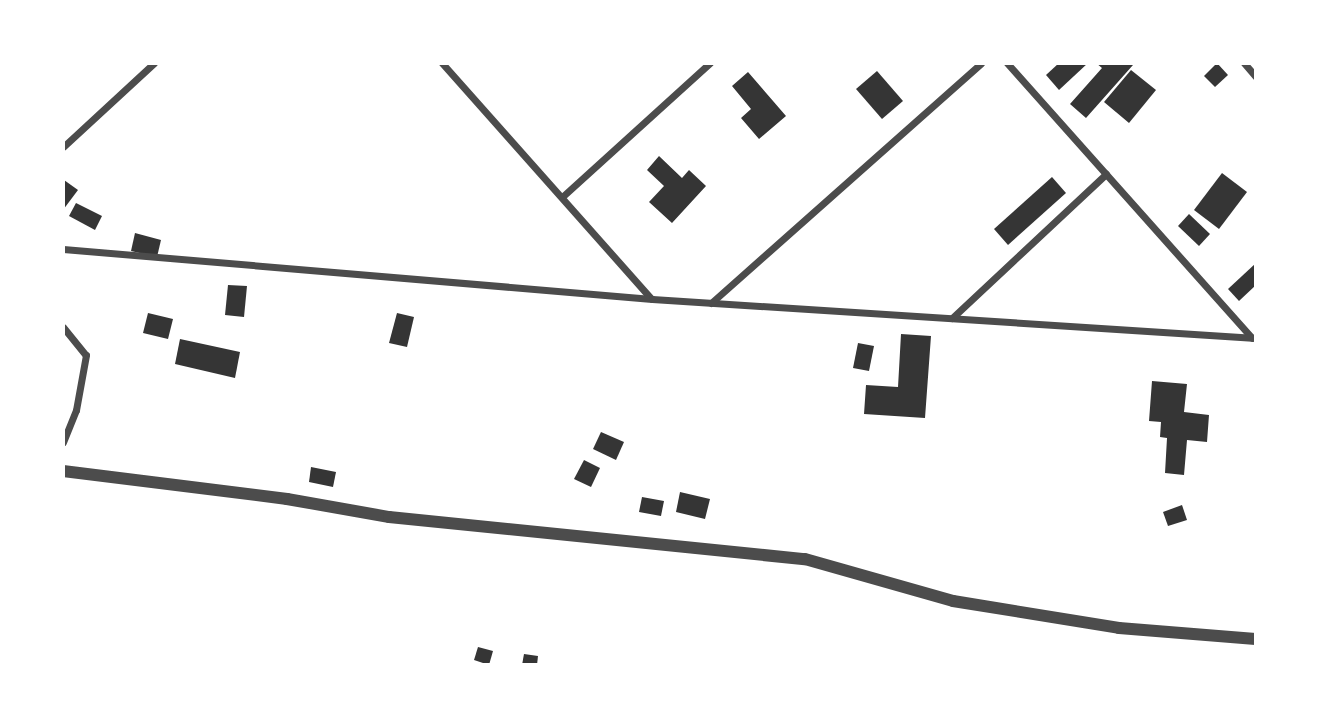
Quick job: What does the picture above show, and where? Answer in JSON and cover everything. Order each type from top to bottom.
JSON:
[{"type":"street","points":[[63,148],[154,63]]},
{"type":"street","points":[[442,63],[652,299]]},
{"type":"street","points":[[562,197],[710,63]]},
{"type":"street","points":[[711,303],[981,63]]},
{"type":"street","points":[[1007,63],[1254,338]]},
{"type":"street","points":[[1244,63],[1256,77]]},
{"type":"street","points":[[952,318],[1106,174]]},
{"type":"street","points":[[63,249],[652,299],[1254,338]]},
{"type":"street","points":[[63,327],[86,355],[76,410],[63,443]]},
{"type":"street","points":[[63,471],[287,499],[389,517],[805,559],[967,603],[1119,628],[1256,639]]},
{"type":"building","points":[[1059,63],[1088,63],[1059,90],[1046,75]]},
{"type":"building","points":[[1096,63],[1133,65],[1086,118],[1070,104],[1102,68]]},
{"type":"building","points":[[1217,63],[1228,75],[1215,87],[1204,76]]},
{"type":"building","points":[[1131,70],[1156,90],[1129,123],[1104,102]]},
{"type":"building","points":[[877,71],[903,101],[882,119],[856,89]]},
{"type":"building","points":[[748,72],[786,116],[759,139],[741,118],[751,109],[732,86]]},
{"type":"building","points":[[659,156],[682,178],[689,170],[706,186],[672,223],[649,202],[664,186],[647,170]]},
{"type":"building","points":[[1222,173],[1247,192],[1219,229],[1194,210]]},
{"type":"building","points":[[1052,177],[1066,193],[1008,245],[994,229]]},
{"type":"building","points":[[64,180],[78,190],[63,210],[63,182]]},
{"type":"building","points":[[76,203],[102,216],[95,230],[69,216]]},
{"type":"building","points":[[1189,214],[1210,234],[1199,246],[1178,226]]},
{"type":"building","points":[[135,233],[161,240],[157,257],[131,251]]},
{"type":"building","points":[[1256,263],[1256,285],[1239,301],[1228,289]]},
{"type":"building","points":[[228,285],[247,286],[244,317],[225,315]]},
{"type":"building","points":[[148,313],[173,319],[168,339],[143,333]]},
{"type":"building","points":[[397,313],[414,317],[407,347],[389,343]]},
{"type":"building","points":[[901,334],[931,336],[925,418],[864,414],[866,385],[898,387]]},
{"type":"building","points":[[180,339],[240,352],[235,378],[175,364]]},
{"type":"building","points":[[858,343],[874,346],[869,371],[853,368]]},
{"type":"building","points":[[1152,381],[1187,384],[1184,412],[1209,415],[1207,442],[1187,440],[1184,475],[1165,473],[1167,438],[1160,437],[1161,422],[1149,421]]},
{"type":"building","points":[[601,432],[624,442],[616,460],[593,449]]},
{"type":"building","points":[[584,460],[600,468],[591,487],[574,479]]},
{"type":"building","points":[[311,467],[336,472],[333,487],[309,482]]},
{"type":"building","points":[[680,492],[710,499],[705,519],[676,512]]},
{"type":"building","points":[[642,497],[664,501],[661,516],[639,512]]},
{"type":"building","points":[[1182,505],[1187,520],[1168,526],[1163,512]]},
{"type":"building","points":[[478,647],[493,651],[489,665],[474,660]]},
{"type":"building","points":[[524,654],[538,656],[537,665],[522,665]]}]
